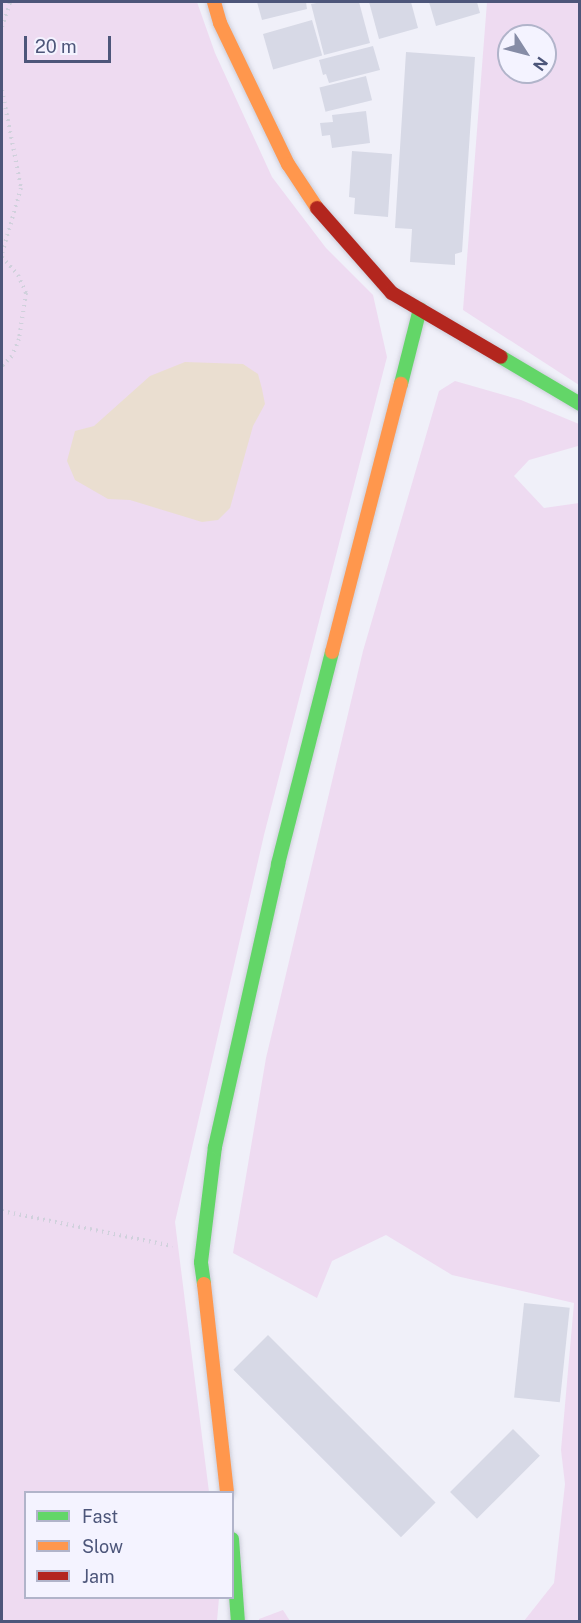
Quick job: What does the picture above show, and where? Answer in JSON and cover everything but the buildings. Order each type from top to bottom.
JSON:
[{"type":"street","points":[[214,2],[220,23],[288,164],[319,211],[392,293],[579,404]]},
{"type":"street","points":[[227,1491],[201,1262],[215,1147],[239,1026],[335,633],[420,309]]},
{"type":"street","points":[[234,1567],[238,1622]]},
{"type":"path","points":[[2,27],[10,2]]},
{"type":"path","points":[[2,90],[21,188],[2,256],[18,275],[26,293],[19,339],[12,356],[2,366]]},
{"type":"path","points":[[2,1211],[185,1249],[201,1262]]},
{"type":"shaded area","points":[[2,2],[197,2],[215,53],[272,177],[326,248],[373,295],[387,357],[264,835],[175,1222],[209,1491],[24,1491],[24,1599],[219,1599],[217,1621],[2,1622]]},
{"type":"shaded area","points":[[487,2],[579,2],[579,385],[463,310]]},
{"type":"shaded area","points":[[185,362],[243,364],[258,374],[262,389],[265,404],[253,426],[230,508],[218,520],[202,522],[130,500],[108,499],[75,480],[67,461],[75,431],[94,426],[150,376]]},
{"type":"shaded area","points":[[455,381],[521,400],[579,424],[578,446],[529,460],[514,476],[544,508],[579,503],[579,1621],[524,1621],[554,1583],[565,1484],[561,1450],[574,1303],[452,1275],[386,1235],[332,1261],[317,1298],[233,1253],[266,1058],[363,651],[439,391]]},
{"type":"shaded area","points":[[283,1610],[290,1621],[259,1621],[259,1619]]},
{"type":"traffic: fast","points":[[401,384],[420,309]]},
{"type":"traffic: fast","points":[[501,357],[580,404]]},
{"type":"traffic: fast","points":[[204,1284],[201,1262],[215,1147],[278,864],[332,652]]},
{"type":"traffic: fast","points":[[234,1567],[238,1622]]},
{"type":"traffic: slow","points":[[214,2],[220,23],[288,164],[317,208]]},
{"type":"traffic: slow","points":[[332,652],[401,384]]},
{"type":"traffic: slow","points":[[204,1284],[227,1491]]},
{"type":"traffic: jam","points":[[317,208],[392,293],[501,357]]}]
